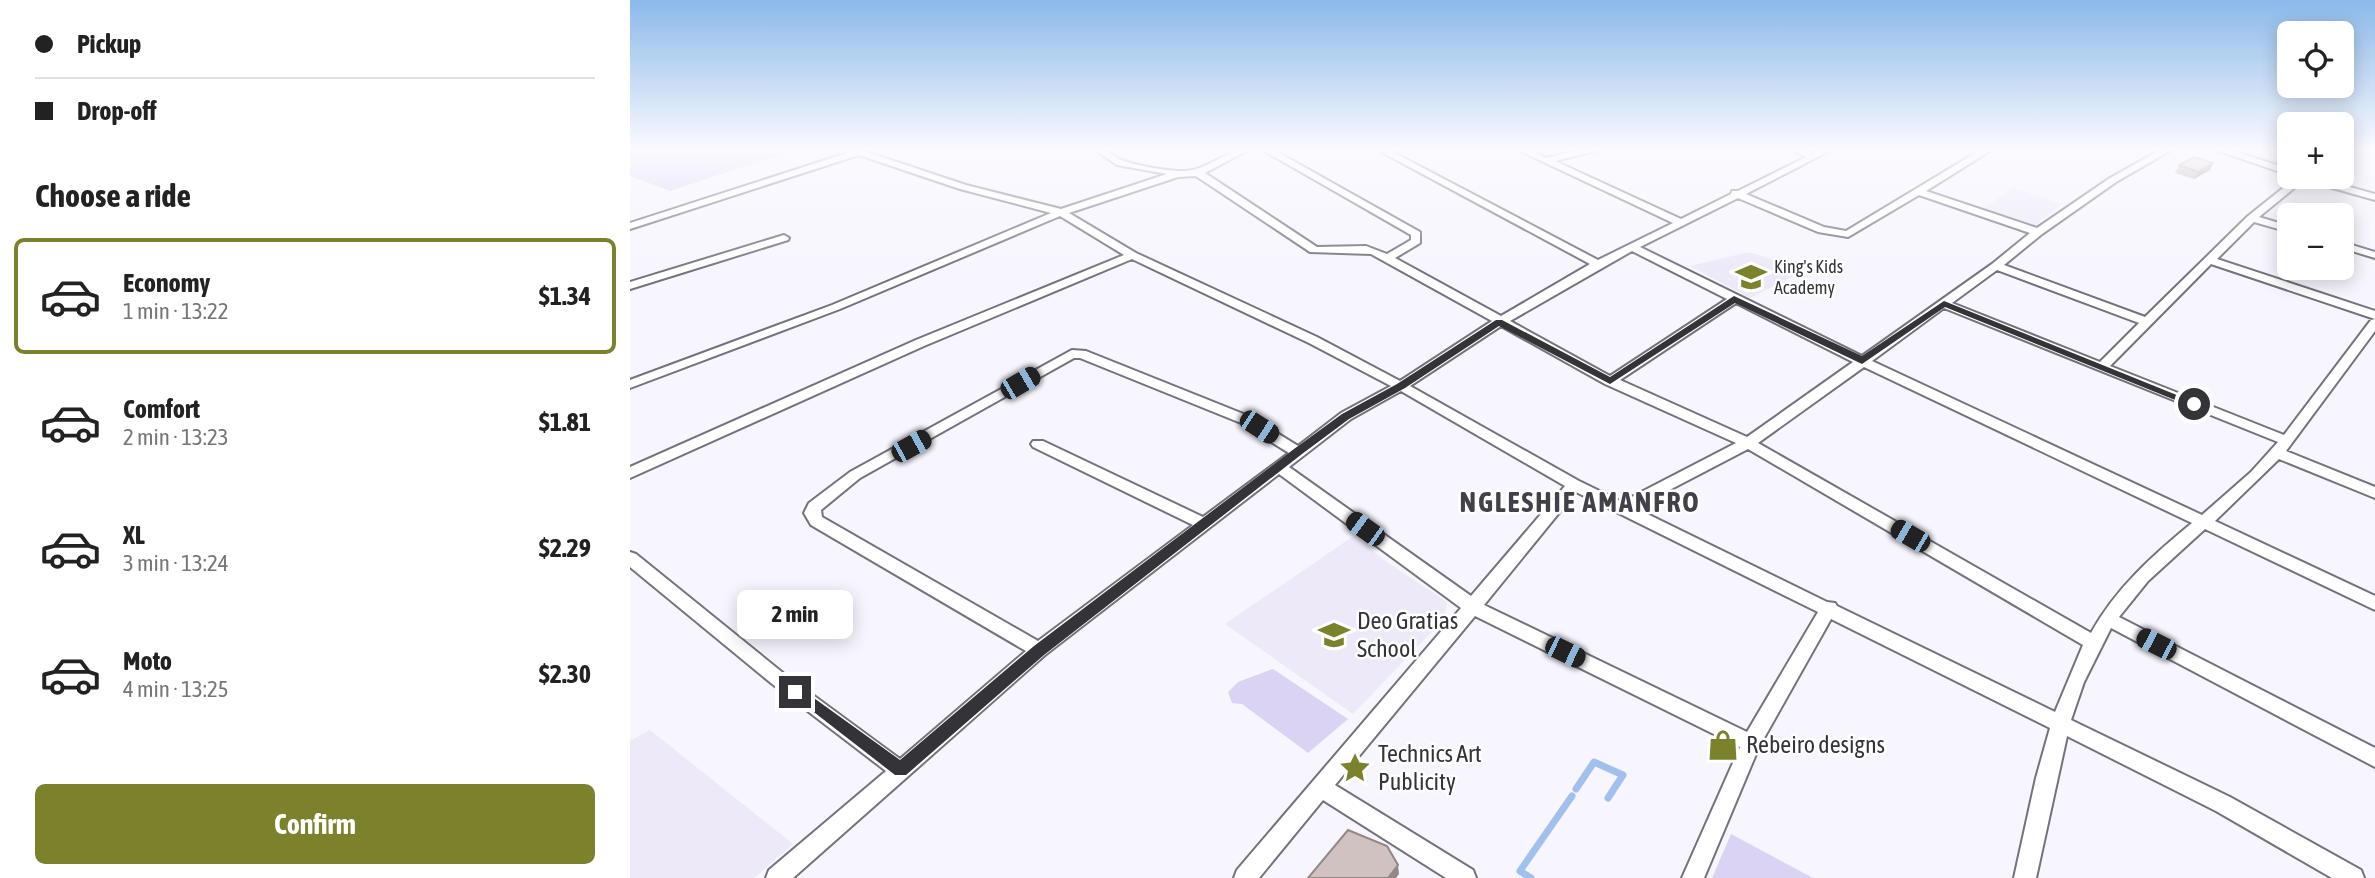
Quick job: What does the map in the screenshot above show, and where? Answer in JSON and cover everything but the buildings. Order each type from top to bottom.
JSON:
[{"type":"street","points":[[630,226],[737,190]]},
{"type":"street","points":[[975,190],[1061,212],[1132,255],[1313,340],[1401,386],[1574,485],[2223,804],[2353,878]]},
{"type":"street","points":[[630,384],[836,307],[1061,212],[1128,190]]},
{"type":"street","points":[[1224,190],[1314,250],[1363,248],[1388,258],[1499,322],[1610,381],[1748,443],[2094,643]]},
{"type":"street","points":[[1338,190],[1416,234],[1416,241],[1388,258]]},
{"type":"street","points":[[1458,190],[1598,264]]},
{"type":"street","points":[[1612,190],[1680,222]]},
{"type":"street","points":[[777,878],[1039,650],[1346,416],[1401,386],[1499,322],[1598,264],[1741,190]]},
{"type":"street","points":[[1623,508],[1748,443],[2099,190]]},
{"type":"street","points":[[2102,367],[2208,260],[2252,218],[2287,190]]},
{"type":"street","points":[[2347,190],[2375,198]]},
{"type":"street","points":[[1735,193],[1822,230],[1848,234],[1917,191],[2038,232]]},
{"type":"street","points":[[2252,218],[2277,225]]},
{"type":"street","points":[[630,286],[784,238]]},
{"type":"street","points":[[1633,248],[1862,361],[2375,603]]},
{"type":"street","points":[[2354,249],[2375,255]]},
{"type":"street","points":[[630,473],[920,343],[1132,255]]},
{"type":"street","points":[[2208,260],[2375,315]]},
{"type":"street","points":[[1996,266],[2145,321]]},
{"type":"street","points":[[1610,381],[1734,299]]},
{"type":"street","points":[[1944,304],[2102,367],[2281,447],[2375,494]]},
{"type":"street","points":[[2025,878],[2059,722],[2094,643],[2108,619],[2145,575],[2206,522],[2281,447],[2375,323]]},
{"type":"street","points":[[1039,650],[816,521],[814,507],[855,475],[1072,354],[1082,354],[1233,414],[1298,452]]},
{"type":"street","points":[[1038,444],[1203,523]]},
{"type":"street","points":[[1278,466],[1473,607],[1751,743]]},
{"type":"street","points":[[1245,878],[1574,485]]},
{"type":"street","points":[[630,558],[777,678],[900,770]]},
{"type":"street","points":[[1693,878],[1751,743],[1829,608]]},
{"type":"street","points":[[2108,619],[2375,758]]},
{"type":"street","points":[[1321,788],[1465,878]]},
{"type":"shaded area","points":[[2010,190],[2019,190],[2062,204],[2031,228],[1980,211]]},
{"type":"shaded area","name":"King's Kids Academy","points":[[1749,252],[1805,270],[1750,298],[1690,266]]},
{"type":"shaded area","name":"Deo Gratias School","points":[[1355,535],[1381,558],[1447,602],[1444,619],[1353,714],[1225,624]]},
{"type":"shaded area","points":[[1273,669],[1348,719],[1308,753],[1242,704],[1232,703],[1228,692],[1238,682]]},
{"type":"shaded area","points":[[650,730],[793,844],[754,878],[630,878],[630,741]]},
{"type":"shaded area","points":[[1731,834],[1813,878],[1712,878]]},
{"type":"waterway","points":[[1576,789],[1594,762],[1623,775],[1608,798]]},
{"type":"waterway","points":[[1531,878],[1520,871],[1572,796]]},
{"type":"place","name":"King's Kids Academy","points":[[1751,277]]},
{"type":"place","name":"Deo Gratias School","points":[[1334,635]]},
{"type":"place","name":"Rebeiro designs","points":[[1723,745]]},
{"type":"place","name":"Technics Art Publicity","points":[[1355,768]]},
{"type":"district","name":"NGLESHIE AMANFRO","points":[[1580,502]]},
{"type":"route","points":[[795,692],[900,770],[1039,650],[1346,416],[1401,386],[1421,370],[1499,322],[1610,381],[1734,299],[1862,361],[1944,304],[2194,404]]}]
